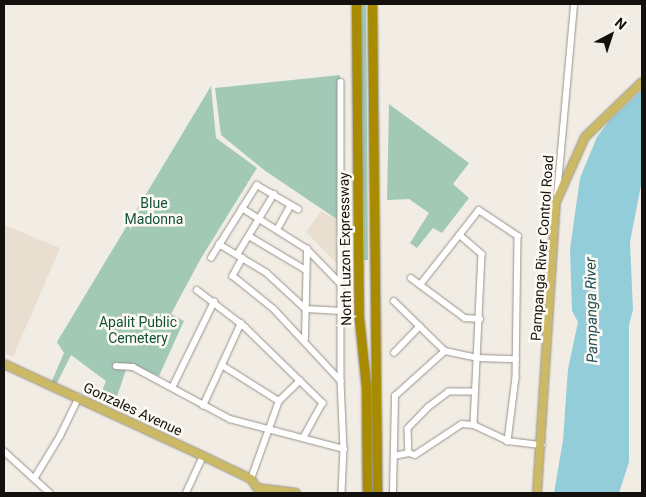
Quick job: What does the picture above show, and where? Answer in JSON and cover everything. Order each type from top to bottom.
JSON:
[{"type":"highway","name":"North Luzon Expressway","points":[[356,4],[359,318],[366,388],[367,493]]},
{"type":"highway","name":"North Luzon Expressway","points":[[372,4],[377,492]]},
{"type":"main road","points":[[556,202],[585,136],[613,106],[642,82]]},
{"type":"main road","name":"Pampanga River Control Road","points":[[537,493],[543,446],[556,202]]},
{"type":"main road","name":"Gonzales Avenue","points":[[4,364],[79,397],[251,479]]},
{"type":"main road","points":[[251,479],[256,491],[296,493]]},
{"type":"street","name":"Pampanga River Control Road","points":[[556,202],[574,4]]},
{"type":"street","points":[[341,82],[341,381],[344,449],[342,493]]},
{"type":"street","points":[[211,258],[257,185],[298,209]]},
{"type":"street","points":[[274,194],[249,236],[233,276],[259,295],[305,339],[341,381]]},
{"type":"street","points":[[278,228],[291,205]]},
{"type":"street","points":[[242,208],[278,228],[307,249],[342,285]]},
{"type":"street","points":[[420,285],[480,210],[519,239],[516,359],[508,441]]},
{"type":"street","points":[[460,235],[482,254],[474,425]]},
{"type":"street","points":[[249,236],[306,270]]},
{"type":"street","points":[[219,244],[267,273],[306,309],[342,311]]},
{"type":"street","points":[[305,339],[307,249]]},
{"type":"street","points":[[412,278],[465,318],[480,320]]},
{"type":"street","points":[[197,290],[241,323],[324,407],[308,426],[304,437]]},
{"type":"street","points":[[394,301],[445,351],[478,358],[516,359]]},
{"type":"street","points":[[172,388],[214,302]]},
{"type":"street","points":[[203,406],[241,323]]},
{"type":"street","points":[[394,353],[420,326]]},
{"type":"street","points":[[393,493],[395,396],[445,351]]},
{"type":"street","points":[[222,365],[279,401]]},
{"type":"street","points":[[116,366],[133,368],[230,419],[344,449]]},
{"type":"street","points":[[251,479],[267,428],[279,401],[300,381]]},
{"type":"street","points":[[409,453],[408,429],[429,407],[449,392],[475,392]]},
{"type":"street","points":[[34,480],[60,436],[79,397]]},
{"type":"street","points":[[394,456],[409,453],[415,455],[460,424],[474,425],[508,441],[543,446]]},
{"type":"street","points":[[4,451],[50,493]]},
{"type":"street","points":[[186,493],[203,456]]},
{"type":"shaded area","points":[[321,211],[341,222],[340,267],[306,232]]},
{"type":"shaded area","points":[[4,225],[60,248],[13,357],[4,353]]},
{"type":"green space","points":[[361,4],[366,4],[368,260],[364,260]]},
{"type":"green space","points":[[340,75],[341,222],[264,170],[221,135],[215,88]]},
{"type":"green space","name":"Apalit Public Cemetery","points":[[211,86],[216,138],[257,168],[200,260],[171,314],[184,321],[159,376],[128,364],[113,408],[98,401],[106,381],[71,355],[56,385],[51,383],[64,353],[57,342]]},
{"type":"green space","points":[[389,104],[469,163],[453,184],[469,198],[442,233],[433,228],[417,248],[410,243],[429,213],[409,199],[387,200]]},
{"type":"water","name":"Pampanga River","points":[[642,90],[642,180],[630,242],[633,310],[629,325],[629,462],[619,493],[554,493],[563,440],[568,369],[578,322],[572,311],[570,249],[580,178],[597,137],[609,121]]},
{"type":"park label","name":"Blue Madonna","points":[[154,212]]}]
